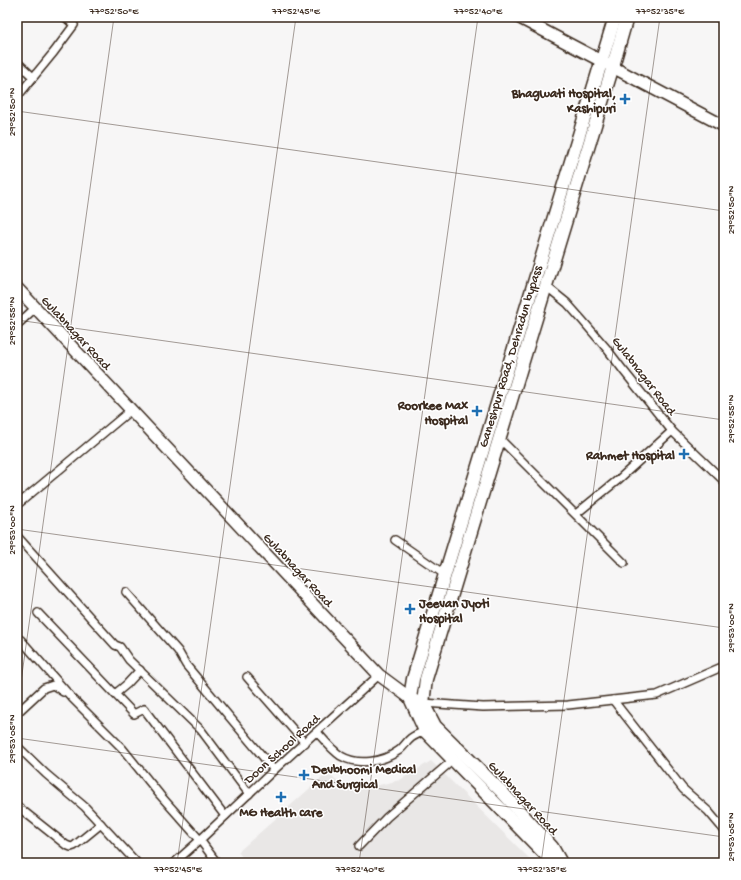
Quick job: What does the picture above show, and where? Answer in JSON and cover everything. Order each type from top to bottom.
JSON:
[{"type":"main road","points":[[518,17],[608,63],[724,126]]},
{"type":"main road","points":[[556,863],[546,855],[425,731],[410,698],[412,679],[444,574],[608,63],[615,17]]},
{"type":"main road","name":"Ganeshpur Road, Dehradun bypass","points":[[423,703],[426,679],[498,438],[546,286],[608,63],[627,17]]},
{"type":"main road","name":"Gulabnagar Road","points":[[17,288],[379,675],[410,698],[423,703],[434,726],[503,793],[552,847],[561,863]]},
{"type":"street","points":[[17,97],[74,25],[65,17]]},
{"type":"street","points":[[718,17],[724,22]]},
{"type":"street","points":[[17,62],[33,77]]},
{"type":"street","name":"Gulabnagar Road","points":[[546,286],[567,303],[583,320],[672,431],[724,481]]},
{"type":"street","points":[[17,325],[35,308]]},
{"type":"street","points":[[17,505],[131,410]]},
{"type":"street","points":[[576,514],[619,479],[672,431]]},
{"type":"street","points":[[498,438],[624,563]]},
{"type":"street","points":[[17,536],[114,645],[120,648],[129,660],[201,730],[248,794]]},
{"type":"street","points":[[394,540],[444,574]]},
{"type":"street","points":[[126,592],[178,651],[186,665],[274,770]]},
{"type":"street","points":[[38,613],[134,714],[144,709],[225,816]]},
{"type":"street","points":[[17,643],[21,640],[72,698],[118,743],[160,795],[200,840],[217,863]]},
{"type":"street","points":[[423,703],[483,707],[568,705],[657,695],[724,666]]},
{"type":"street","points":[[115,694],[140,670]]},
{"type":"street","name":"Doon School Road","points":[[174,863],[379,675]]},
{"type":"street","points":[[247,677],[305,743]]},
{"type":"street","points":[[17,713],[44,688],[53,685],[72,698]]},
{"type":"street","points":[[613,700],[683,789],[708,811],[724,830]]},
{"type":"street","points":[[317,732],[333,750],[342,756],[352,760],[366,761],[388,757],[400,750],[411,738],[425,731]]},
{"type":"street","points":[[17,746],[46,774],[85,807],[137,863]]},
{"type":"street","points":[[359,846],[387,817],[453,760]]},
{"type":"street","points":[[17,806],[66,846],[74,846],[101,824]]},
{"type":"shaded area","points":[[431,761],[534,863],[247,863],[238,852],[326,774],[348,786],[375,786],[400,780]]},
{"type":"place","name":"Bhagwati Hospital, Kashipuri","points":[[625,99]]},
{"type":"place","name":"Roorkee Max Hospital","points":[[477,411]]},
{"type":"place","name":"Rahmet Hospital","points":[[684,454]]},
{"type":"place","name":"Jeevan Jyoti Hospital","points":[[410,609]]},
{"type":"place","name":"Devbhoomi Medical And Surgical","points":[[304,775]]},
{"type":"place","name":"MG Health care","points":[[281,797]]}]
